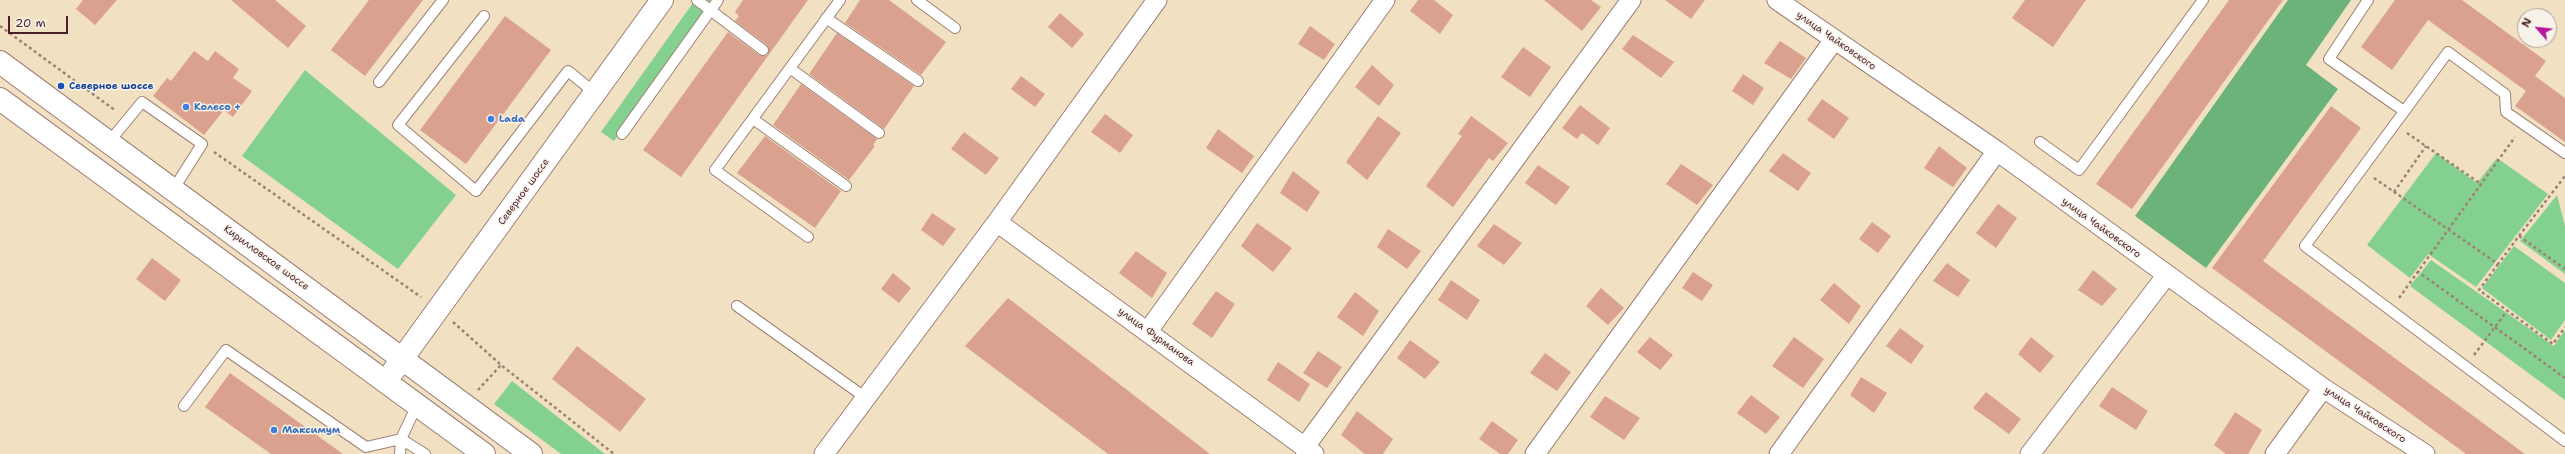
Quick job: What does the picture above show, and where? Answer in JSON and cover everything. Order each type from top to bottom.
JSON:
[{"type":"main road","name":"Северное шоссе","points":[[385,383],[662,0]]},
{"type":"main road","name":"Кирилловское шоссе","points":[[0,62],[531,454]]},
{"type":"main road","points":[[0,99],[385,383],[484,454]]},
{"type":"street","points":[[824,454],[997,222],[1157,0]]},
{"type":"street","points":[[1148,331],[1385,0]]},
{"type":"street","points":[[1309,451],[1631,0]]},
{"type":"street","name":"улица Чайковского","points":[[1777,0],[1997,151],[2166,276],[2323,388],[2425,454]]},
{"type":"street","points":[[1535,454],[1834,40]]},
{"type":"street","points":[[1780,454],[1997,151]]},
{"type":"street","name":"улица Фурманова","points":[[997,222],[1148,331],[1309,451]]},
{"type":"street","points":[[2030,454],[2166,276]]},
{"type":"street","points":[[2275,454],[2323,388]]},
{"type":"lane","points":[[379,82],[443,0]]},
{"type":"lane","points":[[697,0],[764,50]]},
{"type":"lane","points":[[622,134],[718,0]]},
{"type":"lane","points":[[808,237],[715,170],[791,69],[840,0]]},
{"type":"lane","points":[[917,0],[956,28]]},
{"type":"lane","points":[[2040,142],[2079,170],[2203,0]]},
{"type":"lane","points":[[2368,0],[2329,59],[2404,111]]},
{"type":"lane","points":[[484,16],[398,125],[476,191],[568,72],[595,93]]},
{"type":"lane","points":[[826,18],[918,81]]},
{"type":"lane","points":[[2565,153],[2506,112],[2505,94],[2448,52],[2305,246],[2565,441]]},
{"type":"lane","points":[[791,69],[879,133]]},
{"type":"lane","points":[[109,142],[142,102],[202,144],[173,190]]},
{"type":"lane","points":[[753,119],[846,186]]},
{"type":"lane","points":[[737,306],[866,398]]},
{"type":"lane","points":[[184,406],[226,350],[366,450],[401,439],[425,454]]},
{"type":"lane","points":[[400,454],[401,439],[417,405]]},
{"type":"path","points":[[0,26],[128,119]]},
{"type":"path","points":[[2391,310],[2417,271],[2524,124]]},
{"type":"path","points":[[2395,125],[2481,184]]},
{"type":"path","points":[[202,144],[439,309],[501,365],[614,454]]},
{"type":"path","points":[[2394,192],[2426,146]]},
{"type":"path","points":[[2362,170],[2498,264]]},
{"type":"path","points":[[2565,176],[2478,290],[2553,344],[2565,327]]},
{"type":"path","points":[[2519,236],[2565,269]]},
{"type":"path","points":[[2417,271],[2565,378]]},
{"type":"path","points":[[2485,341],[2507,311]]},
{"type":"green space","points":[[695,0],[711,0],[614,141],[601,132]]},
{"type":"green space","points":[[2288,0],[2351,0],[2306,65],[2338,89],[2206,268],[2135,216]]},
{"type":"green space","points":[[305,70],[456,195],[398,269],[242,156]]},
{"type":"green space","points":[[2436,153],[2477,183],[2497,158],[2548,194],[2476,287],[2428,254],[2410,278],[2367,245]]},
{"type":"green space","points":[[2557,195],[2565,226],[2565,274],[2520,241]]},
{"type":"green space","points":[[2514,246],[2565,283],[2565,320],[2551,340],[2482,288]]},
{"type":"green space","points":[[2431,260],[2554,346],[2565,330],[2565,400],[2410,286]]},
{"type":"green space","points":[[512,381],[605,454],[561,454],[494,404]]},
{"type":"building","points":[[83,0],[117,0],[95,25],[76,9]]},
{"type":"building","points":[[231,0],[275,0],[306,26],[288,48]]},
{"type":"building","points":[[369,0],[423,0],[365,76],[331,50]]},
{"type":"building","points":[[743,0],[808,0],[681,177],[643,150],[728,32],[759,55],[765,56],[768,54],[767,45],[735,21],[739,16],[735,12]]},
{"type":"building","points":[[860,0],[889,0],[946,42],[921,75],[845,23]]},
{"type":"building","points":[[1418,0],[1434,0],[1453,15],[1440,34],[1410,11]]},
{"type":"building","points":[[1544,0],[1591,0],[1601,7],[1582,31]]},
{"type":"building","points":[[1665,0],[1705,0],[1691,19]]},
{"type":"building","points":[[2025,0],[2086,0],[2053,47],[2012,18]]},
{"type":"building","points":[[2229,0],[2283,0],[2132,209],[2096,184]]},
{"type":"building","points":[[2395,0],[2462,0],[2517,40],[2517,48],[2528,48],[2546,61],[2535,76],[2565,98],[2565,142],[2515,106],[2526,91],[2428,20],[2392,70],[2361,47]]},
{"type":"building","points":[[1060,13],[1084,34],[1072,48],[1048,27]]},
{"type":"building","points":[[505,16],[551,50],[466,164],[420,130]]},
{"type":"building","points":[[1310,26],[1335,44],[1324,60],[1298,44]]},
{"type":"building","points":[[837,33],[914,86],[884,129],[809,74]]},
{"type":"building","points":[[1633,35],[1674,62],[1661,78],[1622,49]]},
{"type":"building","points":[[1780,41],[1806,58],[1791,79],[1764,63]]},
{"type":"building","points":[[1523,47],[1551,67],[1530,97],[1501,77]]},
{"type":"building","points":[[194,51],[208,61],[215,51],[239,69],[233,78],[252,91],[233,117],[224,110],[204,135],[153,96],[167,78],[171,81]]},
{"type":"building","points":[[1372,65],[1394,85],[1379,106],[1355,87]]},
{"type":"building","points":[[1743,74],[1764,88],[1753,105],[1732,91]]},
{"type":"building","points":[[1021,76],[1045,94],[1035,107],[1011,89]]},
{"type":"building","points":[[801,84],[877,139],[873,145],[875,146],[849,180],[773,125]]},
{"type":"building","points":[[1822,99],[1849,118],[1834,139],[1807,120]]},
{"type":"building","points":[[1580,105],[1610,128],[1598,145],[1582,133],[1577,139],[1562,128]]},
{"type":"building","points":[[2331,106],[2361,128],[2263,261],[2525,454],[2466,454],[2212,268]]},
{"type":"building","points":[[1105,114],[1133,135],[1120,153],[1091,132]]},
{"type":"building","points":[[1378,116],[1401,133],[1367,180],[1346,162]]},
{"type":"building","points":[[1471,116],[1508,143],[1493,161],[1489,158],[1453,207],[1426,186],[1462,136],[1458,134]]},
{"type":"building","points":[[1218,129],[1254,156],[1242,173],[1206,148]]},
{"type":"building","points":[[964,132],[999,158],[986,175],[951,149]]},
{"type":"building","points":[[765,136],[841,191],[815,228],[737,173]]},
{"type":"building","points":[[1939,146],[1967,168],[1953,187],[1924,168]]},
{"type":"building","points":[[1783,153],[1811,173],[1798,191],[1769,171]]},
{"type":"building","points":[[1681,164],[1713,185],[1697,205],[1666,184]]},
{"type":"building","points":[[1538,165],[1570,187],[1556,205],[1525,183]]},
{"type":"building","points":[[1293,171],[1320,192],[1307,212],[1280,193]]},
{"type":"building","points":[[1998,204],[2017,218],[1996,248],[1976,233]]},
{"type":"building","points":[[932,213],[956,229],[943,246],[921,230]]},
{"type":"building","points":[[1872,222],[1891,236],[1878,253],[1859,239]]},
{"type":"building","points":[[1257,223],[1292,248],[1273,272],[1241,246]]},
{"type":"building","points":[[1494,224],[1522,243],[1504,265],[1477,246]]},
{"type":"building","points":[[1388,229],[1421,251],[1407,269],[1377,247]]},
{"type":"building","points":[[1136,251],[1167,273],[1152,298],[1119,273]]},
{"type":"building","points":[[152,258],[181,280],[165,301],[136,279]]},
{"type":"building","points":[[1947,263],[1970,280],[1958,297],[1933,281]]},
{"type":"building","points":[[2093,270],[2117,289],[2102,306],[2078,290]]},
{"type":"building","points":[[1693,272],[1713,285],[1702,301],[1682,288]]},
{"type":"building","points":[[893,273],[911,288],[899,303],[881,289]]},
{"type":"building","points":[[1451,280],[1480,300],[1467,320],[1438,300]]},
{"type":"building","points":[[1834,283],[1861,306],[1849,324],[1820,300]]},
{"type":"building","points":[[1601,288],[1624,308],[1608,325],[1586,306]]},
{"type":"building","points":[[1216,291],[1235,304],[1212,338],[1192,324]]},
{"type":"building","points":[[1355,292],[1379,311],[1363,336],[1337,317]]},
{"type":"building","points":[[1008,298],[1210,454],[1108,454],[965,346]]},
{"type":"building","points":[[1900,328],[1924,346],[1911,364],[1886,346]]},
{"type":"building","points":[[1650,337],[1673,355],[1660,370],[1637,352]]},
{"type":"building","points":[[1794,337],[1824,359],[1803,388],[1772,366]]},
{"type":"building","points":[[2031,337],[2054,356],[2040,373],[2018,354]]},
{"type":"building","points":[[1410,340],[1440,362],[1425,379],[1397,358]]},
{"type":"building","points":[[577,346],[646,399],[620,432],[552,379]]},
{"type":"building","points":[[1318,351],[1342,367],[1327,388],[1303,373]]},
{"type":"building","points":[[1545,353],[1571,372],[1557,391],[1530,373]]},
{"type":"building","points":[[1278,362],[1310,384],[1299,402],[1267,380]]},
{"type":"building","name":"Максимум","points":[[230,373],[343,454],[271,454],[205,407]]},
{"type":"building","points":[[1861,377],[1887,393],[1874,413],[1850,395]]},
{"type":"building","points":[[2112,387],[2148,411],[2136,430],[2099,406]]},
{"type":"building","points":[[1986,392],[2021,419],[2009,434],[1973,408]]},
{"type":"building","points":[[1751,395],[1780,417],[1766,434],[1737,413]]},
{"type":"building","points":[[1605,396],[1640,418],[1624,440],[1590,417]]},
{"type":"building","points":[[1357,411],[1393,439],[1383,454],[1365,454],[1341,435]]},
{"type":"building","points":[[2235,412],[2262,430],[2248,454],[2226,454],[2214,445]]},
{"type":"building","points":[[1492,421],[1518,440],[1508,454],[1500,454],[1479,439]]},
{"type":"place","name":"Северное шоссе","points":[[61,86]]},
{"type":"place","name":"Колесо +","points":[[186,107]]},
{"type":"place","name":"Lada","points":[[491,119]]},
{"type":"place","name":"Максимум","points":[[274,430]]}]
